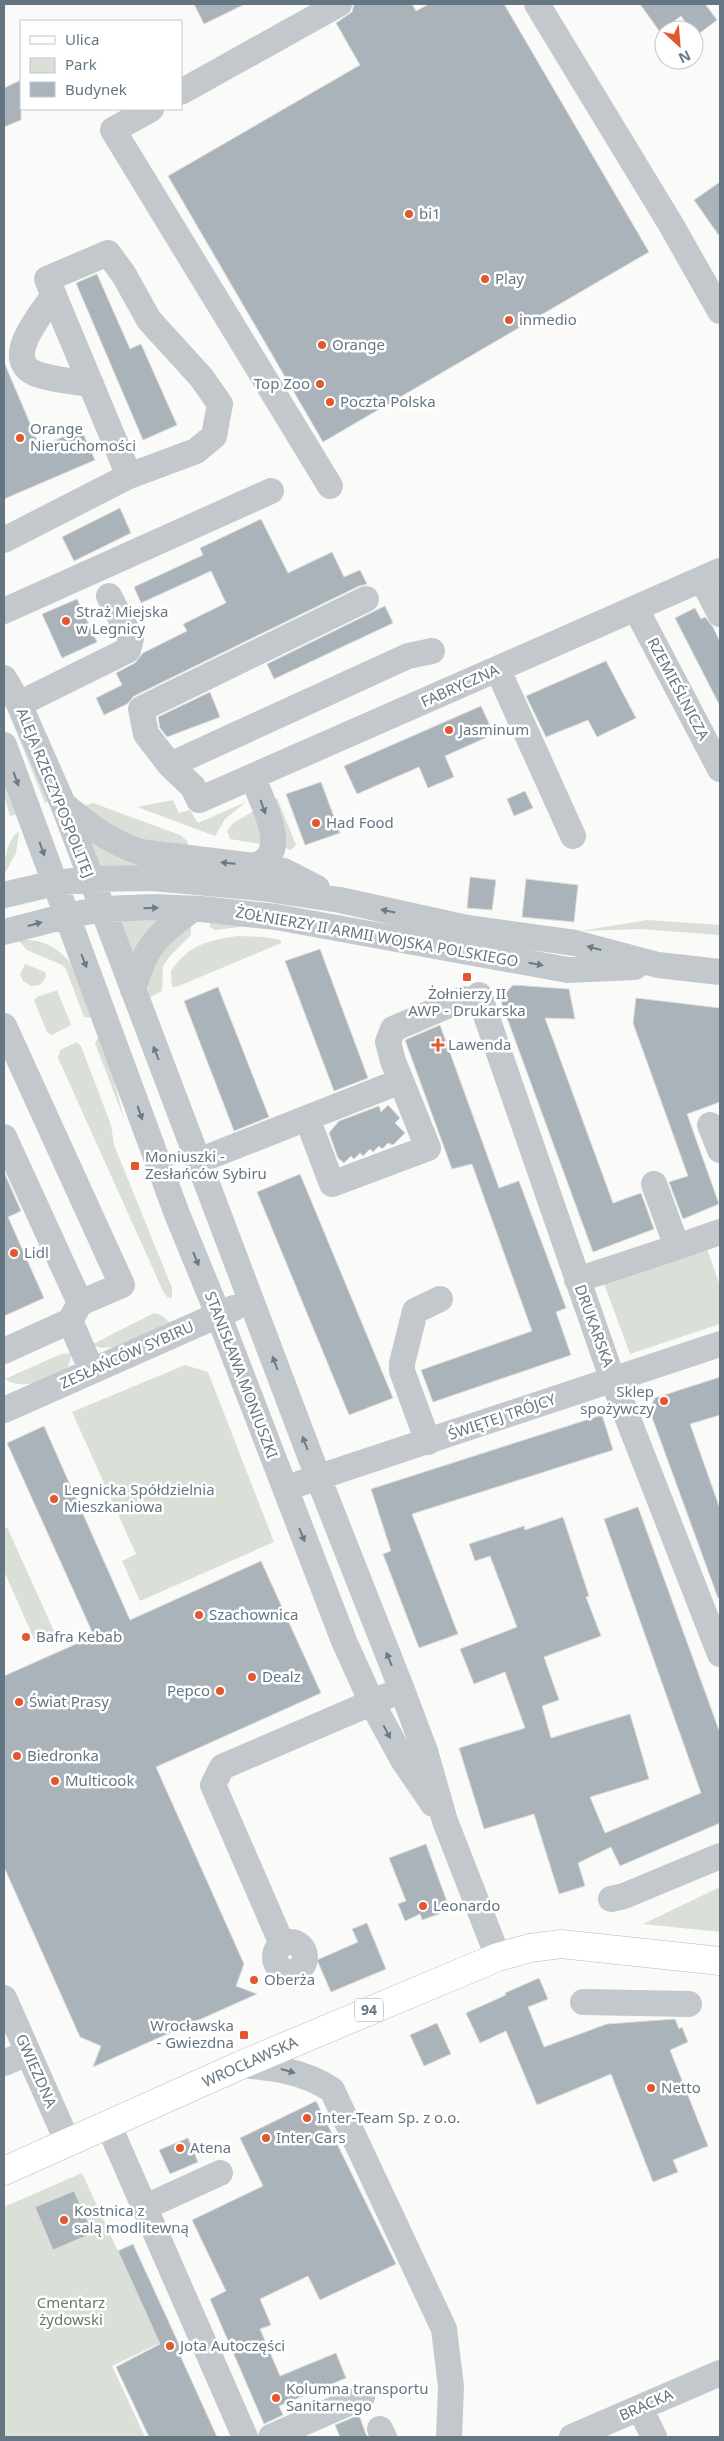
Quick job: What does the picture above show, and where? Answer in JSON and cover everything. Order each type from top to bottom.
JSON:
[{"type":"main road","name":"94","points":[[498,1957],[530,1948],[561,1944],[720,1961]]},
{"type":"main road","name":"WROCŁAWSKA","points":[[4,2171],[241,2065],[415,1990],[498,1957]]},
{"type":"street","points":[[182,91],[339,4]]},
{"type":"street","points":[[537,4],[670,223],[720,311]]},
{"type":"street","points":[[149,110],[113,130],[330,486]]},
{"type":"street","points":[[4,540],[129,476],[196,451],[214,436],[220,404],[201,377],[149,320],[124,275],[108,253],[47,279],[129,476]]},
{"type":"street","points":[[54,295],[22,346],[21,358],[24,366],[36,374],[91,384]]},
{"type":"street","points":[[4,611],[271,491]]},
{"type":"street","points":[[711,575],[720,614]]},
{"type":"street","name":"FABRYCZNA","points":[[170,766],[193,787],[199,800],[253,778],[711,575]]},
{"type":"street","points":[[19,704],[128,650],[131,638],[109,596]]},
{"type":"street","points":[[366,599],[140,709],[146,734],[170,766],[408,656],[432,651]]},
{"type":"street","name":"RZEMIEŚLNICZA","points":[[636,608],[720,769]]},
{"type":"street","points":[[498,670],[573,836]]},
{"type":"street","name":"ALEJA RZECZYPOSPOLITEJ","points":[[4,678],[19,704],[63,804],[102,909]]},
{"type":"street","name":"ALEJA RZECZYPOSPOLITEJ","points":[[4,745],[66,916]]},
{"type":"street","points":[[253,778],[275,842],[272,854],[268,860],[254,866]]},
{"type":"street","points":[[63,804],[91,828],[126,847],[140,852],[284,871],[340,900]]},
{"type":"street","name":"ŻOŁNIERZY II ARMII WOJSKA POLSKIEGO","points":[[4,895],[55,884],[91,879],[152,878],[200,881],[300,892],[467,928],[575,943],[658,965],[720,972]]},
{"type":"street","name":"ŻOŁNIERZY II ARMII WOJSKA POLSKIEGO","points":[[4,932],[102,909],[155,907],[276,917],[568,970],[658,965]]},
{"type":"street","name":"STANISŁAWA MONIUSZKI","points":[[102,909],[318,1477],[402,1690],[425,1751],[445,1821],[498,1957]]},
{"type":"street","points":[[133,990],[140,964],[152,944],[170,925],[193,909]]},
{"type":"street","name":"STANISŁAWA MONIUSZKI","points":[[66,916],[177,1214],[218,1314],[344,1642],[372,1703],[402,1760],[445,1821]]},
{"type":"street","points":[[692,969],[720,951]]},
{"type":"street","name":"DRUKARSKA","points":[[401,1082],[388,1042],[393,1029],[463,999],[480,998],[612,1378],[720,1654]]},
{"type":"street","points":[[4,1026],[122,1285],[4,1351]]},
{"type":"street","points":[[198,1161],[306,1118],[401,1082],[428,1148],[332,1184],[306,1118]]},
{"type":"street","points":[[710,1126],[720,1150]]},
{"type":"street","points":[[4,1136],[75,1312],[92,1371]]},
{"type":"street","points":[[654,1184],[677,1246]]},
{"type":"street","points":[[577,1280],[720,1232]]},
{"type":"street","points":[[428,1442],[402,1372],[402,1363],[414,1311],[440,1299]]},
{"type":"street","name":"ZESŁAŃCÓW SYBIRU","points":[[4,1410],[218,1314],[252,1301]]},
{"type":"street","name":"ŚWIĘTEJ TRÓJCY","points":[[284,1489],[428,1442],[612,1378],[720,1344]]},
{"type":"street","points":[[282,1944],[213,1785],[222,1767],[402,1690]]},
{"type":"street","points":[[611,1899],[624,1896],[720,1856]]},
{"type":"street","name":"GWIEZDNA","points":[[4,1998],[15,2058],[68,2143]]},
{"type":"street","points":[[583,2002],[689,2004]]},
{"type":"street","points":[[241,2065],[283,2069],[313,2079],[332,2090],[444,2328],[451,2387],[449,2437]]},
{"type":"street","points":[[108,2124],[245,2437]]},
{"type":"street","points":[[144,2208],[220,2173]]},
{"type":"street","name":"BRACKA","points":[[572,2437],[720,2373]]},
{"type":"street","points":[[271,2437],[362,2397]]},
{"type":"street","points":[[640,2408],[654,2437]]},
{"type":"green space","points":[[10,710],[51,800],[45,803],[8,711]]},
{"type":"green space","points":[[4,778],[17,814],[10,816],[4,795]]},
{"type":"green space","points":[[277,798],[296,845],[291,850],[282,847],[271,800]]},
{"type":"green space","points":[[173,800],[179,813],[190,810],[198,823],[246,802],[225,819],[215,836],[137,807]]},
{"type":"green space","points":[[93,803],[180,835],[187,841],[189,848],[140,844],[84,806]]},
{"type":"green space","points":[[257,809],[261,844],[230,839],[227,831],[232,824]]},
{"type":"green space","points":[[19,832],[16,853],[4,875],[9,845]]},
{"type":"green space","points":[[87,834],[190,866],[98,867]]},
{"type":"green space","points":[[164,918],[135,960],[119,920]]},
{"type":"green space","points":[[648,920],[720,925],[720,935],[641,929],[580,931]]},
{"type":"green space","points":[[210,923],[248,926],[215,930],[210,927]]},
{"type":"green space","points":[[191,924],[191,935],[170,956],[163,966],[162,991],[149,998],[147,985],[157,953]]},
{"type":"green space","points":[[238,936],[264,937],[281,940],[281,943],[179,986],[172,987],[171,971],[185,955],[200,945],[218,939]]},
{"type":"green space","points":[[18,940],[41,942],[55,948],[66,958],[71,964],[93,1018],[84,1017],[66,969],[62,965],[27,950]]},
{"type":"green space","points":[[25,964],[45,972],[46,977],[40,985],[31,986],[23,981],[20,974]]},
{"type":"green space","points":[[57,990],[71,1025],[52,1035],[47,1032],[34,1000],[37,997]]},
{"type":"green space","points":[[99,1036],[113,1076],[124,1119],[95,1043]]},
{"type":"green space","points":[[77,1042],[81,1046],[111,1125],[114,1145],[172,1288],[172,1298],[167,1297],[163,1291],[58,1058],[60,1050]]},
{"type":"green space","points":[[706,1246],[720,1286],[720,1324],[630,1354],[603,1281]]},
{"type":"green space","points":[[154,1313],[161,1315],[170,1323],[109,1348],[93,1344]]},
{"type":"green space","points":[[72,1353],[68,1367],[46,1379],[29,1384],[20,1384],[12,1383],[5,1379],[61,1354]]},
{"type":"green space","points":[[185,1365],[208,1372],[274,1542],[140,1601],[122,1561],[136,1554],[72,1412]]},
{"type":"green space","points":[[7,1527],[54,1631],[35,1641],[4,1571],[4,1529]]},
{"type":"green space","points":[[720,1887],[720,1932],[643,1924]]},
{"type":"green space","name":"Cmentarz żydowski","points":[[82,2173],[160,2343],[112,2366],[145,2437],[4,2437],[4,2207]]},
{"type":"building","points":[[194,4],[245,4],[204,24]]},
{"type":"building","name":"bi1","points":[[354,4],[412,4],[416,11],[429,4],[504,4],[649,252],[323,442],[168,176],[360,65],[336,23],[352,12]]},
{"type":"building","points":[[640,4],[705,4],[717,20],[704,30],[704,20],[684,20],[681,16],[676,20],[654,20],[654,24]]},
{"type":"building","points":[[20,80],[21,120],[4,127],[4,88]]},
{"type":"building","points":[[720,182],[720,237],[694,200]]},
{"type":"building","points":[[97,274],[130,349],[141,344],[177,425],[143,440],[76,283]]},
{"type":"building","name":"Orange Nieruchomości","points":[[4,362],[40,447],[81,429],[95,460],[4,499]]},
{"type":"building","points":[[120,508],[131,533],[74,561],[62,537]]},
{"type":"building","points":[[261,519],[288,573],[332,552],[344,577],[360,570],[367,584],[359,586],[134,696],[127,704],[104,715],[96,698],[122,685],[116,673],[135,663],[143,653],[187,631],[183,624],[226,603],[211,571],[141,603],[134,587],[203,555],[200,548]]},
{"type":"building","points":[[77,599],[97,642],[62,658],[42,614]]},
{"type":"building","points":[[385,606],[393,623],[274,679],[267,664]]},
{"type":"building","points":[[695,608],[701,619],[705,617],[713,627],[720,642],[720,706],[675,618]]},
{"type":"building","points":[[606,661],[636,718],[597,737],[588,720],[546,737],[526,696]]},
{"type":"building","points":[[210,692],[220,717],[167,737],[160,728],[158,717]]},
{"type":"building","points":[[481,706],[494,734],[445,756],[454,777],[428,788],[419,767],[357,794],[344,766]]},
{"type":"building","points":[[321,782],[340,833],[305,845],[286,794]]},
{"type":"building","points":[[525,791],[533,808],[514,816],[507,799]]},
{"type":"building","points":[[470,877],[496,880],[492,910],[467,908]]},
{"type":"building","points":[[526,879],[578,885],[574,922],[522,917]]},
{"type":"building","points":[[320,949],[368,1078],[334,1091],[285,961]]},
{"type":"building","points":[[513,985],[569,989],[575,1019],[545,1018],[613,1203],[641,1193],[654,1229],[593,1252],[500,999]]},
{"type":"building","points":[[218,987],[269,1117],[234,1131],[184,1001]]},
{"type":"building","points":[[636,998],[720,1008],[720,1102],[687,1114],[719,1204],[683,1219],[669,1182],[688,1176],[633,1023]]},
{"type":"building","points":[[440,1025],[499,1188],[519,1181],[566,1308],[556,1312],[571,1355],[433,1402],[421,1370],[532,1331],[472,1164],[452,1169],[405,1040]]},
{"type":"building","points":[[388,1105],[400,1118],[395,1123],[405,1133],[393,1145],[388,1143],[382,1149],[379,1146],[373,1152],[370,1149],[363,1156],[360,1153],[354,1159],[351,1156],[344,1163],[338,1158],[329,1133],[339,1121],[379,1106],[381,1112]]},
{"type":"building","name":"Lidl","points":[[4,1172],[21,1211],[8,1217],[44,1298],[4,1316]]},
{"type":"building","points":[[300,1174],[393,1398],[349,1415],[257,1192]]},
{"type":"building","points":[[720,1377],[720,1415],[690,1424],[720,1509],[720,1598],[718,1598],[649,1409],[655,1398]]},
{"type":"building","points":[[602,1415],[613,1450],[412,1514],[458,1634],[419,1648],[383,1554],[391,1551],[371,1489]]},
{"type":"building","points":[[44,1426],[130,1620],[261,1561],[321,1693],[156,1767],[244,1964],[236,1986],[257,1994],[93,2067],[101,2046],[80,2037],[4,1867],[4,1676],[94,1636],[7,1443]]},
{"type":"building","points":[[638,1507],[720,1733],[720,1823],[620,1866],[611,1847],[578,1863],[585,1886],[559,1894],[534,1814],[484,1829],[459,1748],[525,1728],[505,1672],[474,1684],[460,1649],[517,1627],[490,1556],[475,1561],[469,1544],[524,1526],[525,1530],[563,1517],[589,1596],[586,1597],[601,1636],[544,1657],[559,1700],[542,1706],[551,1738],[630,1714],[649,1779],[590,1797],[605,1833],[701,1793],[604,1519]]},
{"type":"building","points":[[426,1844],[450,1910],[422,1920],[420,1914],[405,1921],[398,1904],[406,1901],[389,1858]]},
{"type":"building","points":[[367,1923],[386,1969],[331,1992],[317,1960],[358,1942],[352,1929]]},
{"type":"building","points":[[539,1978],[548,1999],[528,2007],[544,2047],[607,2024],[675,2019],[679,2029],[682,2027],[688,2042],[670,2050],[708,2146],[673,2160],[678,2172],[653,2182],[611,2074],[537,2105],[506,2031],[480,2043],[466,2013]]},
{"type":"building","points":[[437,2023],[451,2054],[424,2066],[410,2035]]},
{"type":"building","points":[[316,2101],[396,2264],[320,2300],[308,2276],[260,2299],[271,2325],[260,2329],[280,2376],[336,2353],[346,2378],[279,2406],[283,2415],[264,2424],[210,2299],[226,2291],[192,2220],[263,2186],[240,2138]]},
{"type":"building","points":[[188,2138],[198,2162],[170,2174],[159,2150]]},
{"type":"building","name":"Kostnica z salą modlitewną","points":[[74,2191],[93,2233],[53,2250],[35,2207]]},
{"type":"building","points":[[133,2244],[182,2351],[179,2353],[217,2437],[149,2437],[116,2367],[160,2344],[118,2251]]},
{"type":"building","points":[[359,2415],[367,2437],[340,2437],[335,2425]]},
{"type":"place","name":"bi1","points":[[409,214]]},
{"type":"place","name":"Play","points":[[485,279]]},
{"type":"place","name":"inmedio","points":[[509,320]]},
{"type":"place","name":"Orange","points":[[322,345]]},
{"type":"place","name":"Top Zoo","points":[[320,384]]},
{"type":"place","name":"Poczta Polska","points":[[330,402]]},
{"type":"place","name":"Orange Nieruchomości","points":[[20,438]]},
{"type":"place","name":"Straż Miejska w Legnicy","points":[[66,621]]},
{"type":"place","name":"Jasminum","points":[[449,730]]},
{"type":"place","name":"Had Food","points":[[316,823]]},
{"type":"place","name":"Żołnierzy II AWP - Drukarska","points":[[467,977]]},
{"type":"place","name":"Lawenda","points":[[438,1045]]},
{"type":"place","name":"Moniuszki - Zesłańców Sybiru","points":[[135,1166]]},
{"type":"place","name":"Lidl","points":[[14,1253]]},
{"type":"place","name":"Sklep spożywczy","points":[[664,1401]]},
{"type":"place","name":"Legnicka Spółdzielnia Mieszkaniowa","points":[[54,1499]]},
{"type":"place","name":"Szachownica","points":[[199,1615]]},
{"type":"place","name":"Bafra Kebab","points":[[26,1637]]},
{"type":"place","name":"Dealz","points":[[252,1677]]},
{"type":"place","name":"Pepco","points":[[220,1691]]},
{"type":"place","name":"Świat Prasy","points":[[19,1702]]},
{"type":"place","name":"Biedronka","points":[[17,1756]]},
{"type":"place","name":"Multicook","points":[[55,1781]]},
{"type":"place","name":"Leonardo","points":[[423,1906]]},
{"type":"place","name":"Oberża","points":[[254,1980]]},
{"type":"place","name":"Wrocławska - Gwiezdna","points":[[244,2035]]},
{"type":"place","name":"Netto","points":[[651,2088]]},
{"type":"place","name":"Inter-Team Sp. z o.o.","points":[[307,2118]]},
{"type":"place","name":"Inter Cars","points":[[266,2138]]},
{"type":"place","name":"Atena","points":[[180,2148]]},
{"type":"place","name":"Kostnica z salą modlitewną","points":[[64,2220]]},
{"type":"place","name":"Jota Autoczęści","points":[[170,2346]]},
{"type":"place","name":"Kolumna transportu Sanitarnego","points":[[276,2398]]}]
